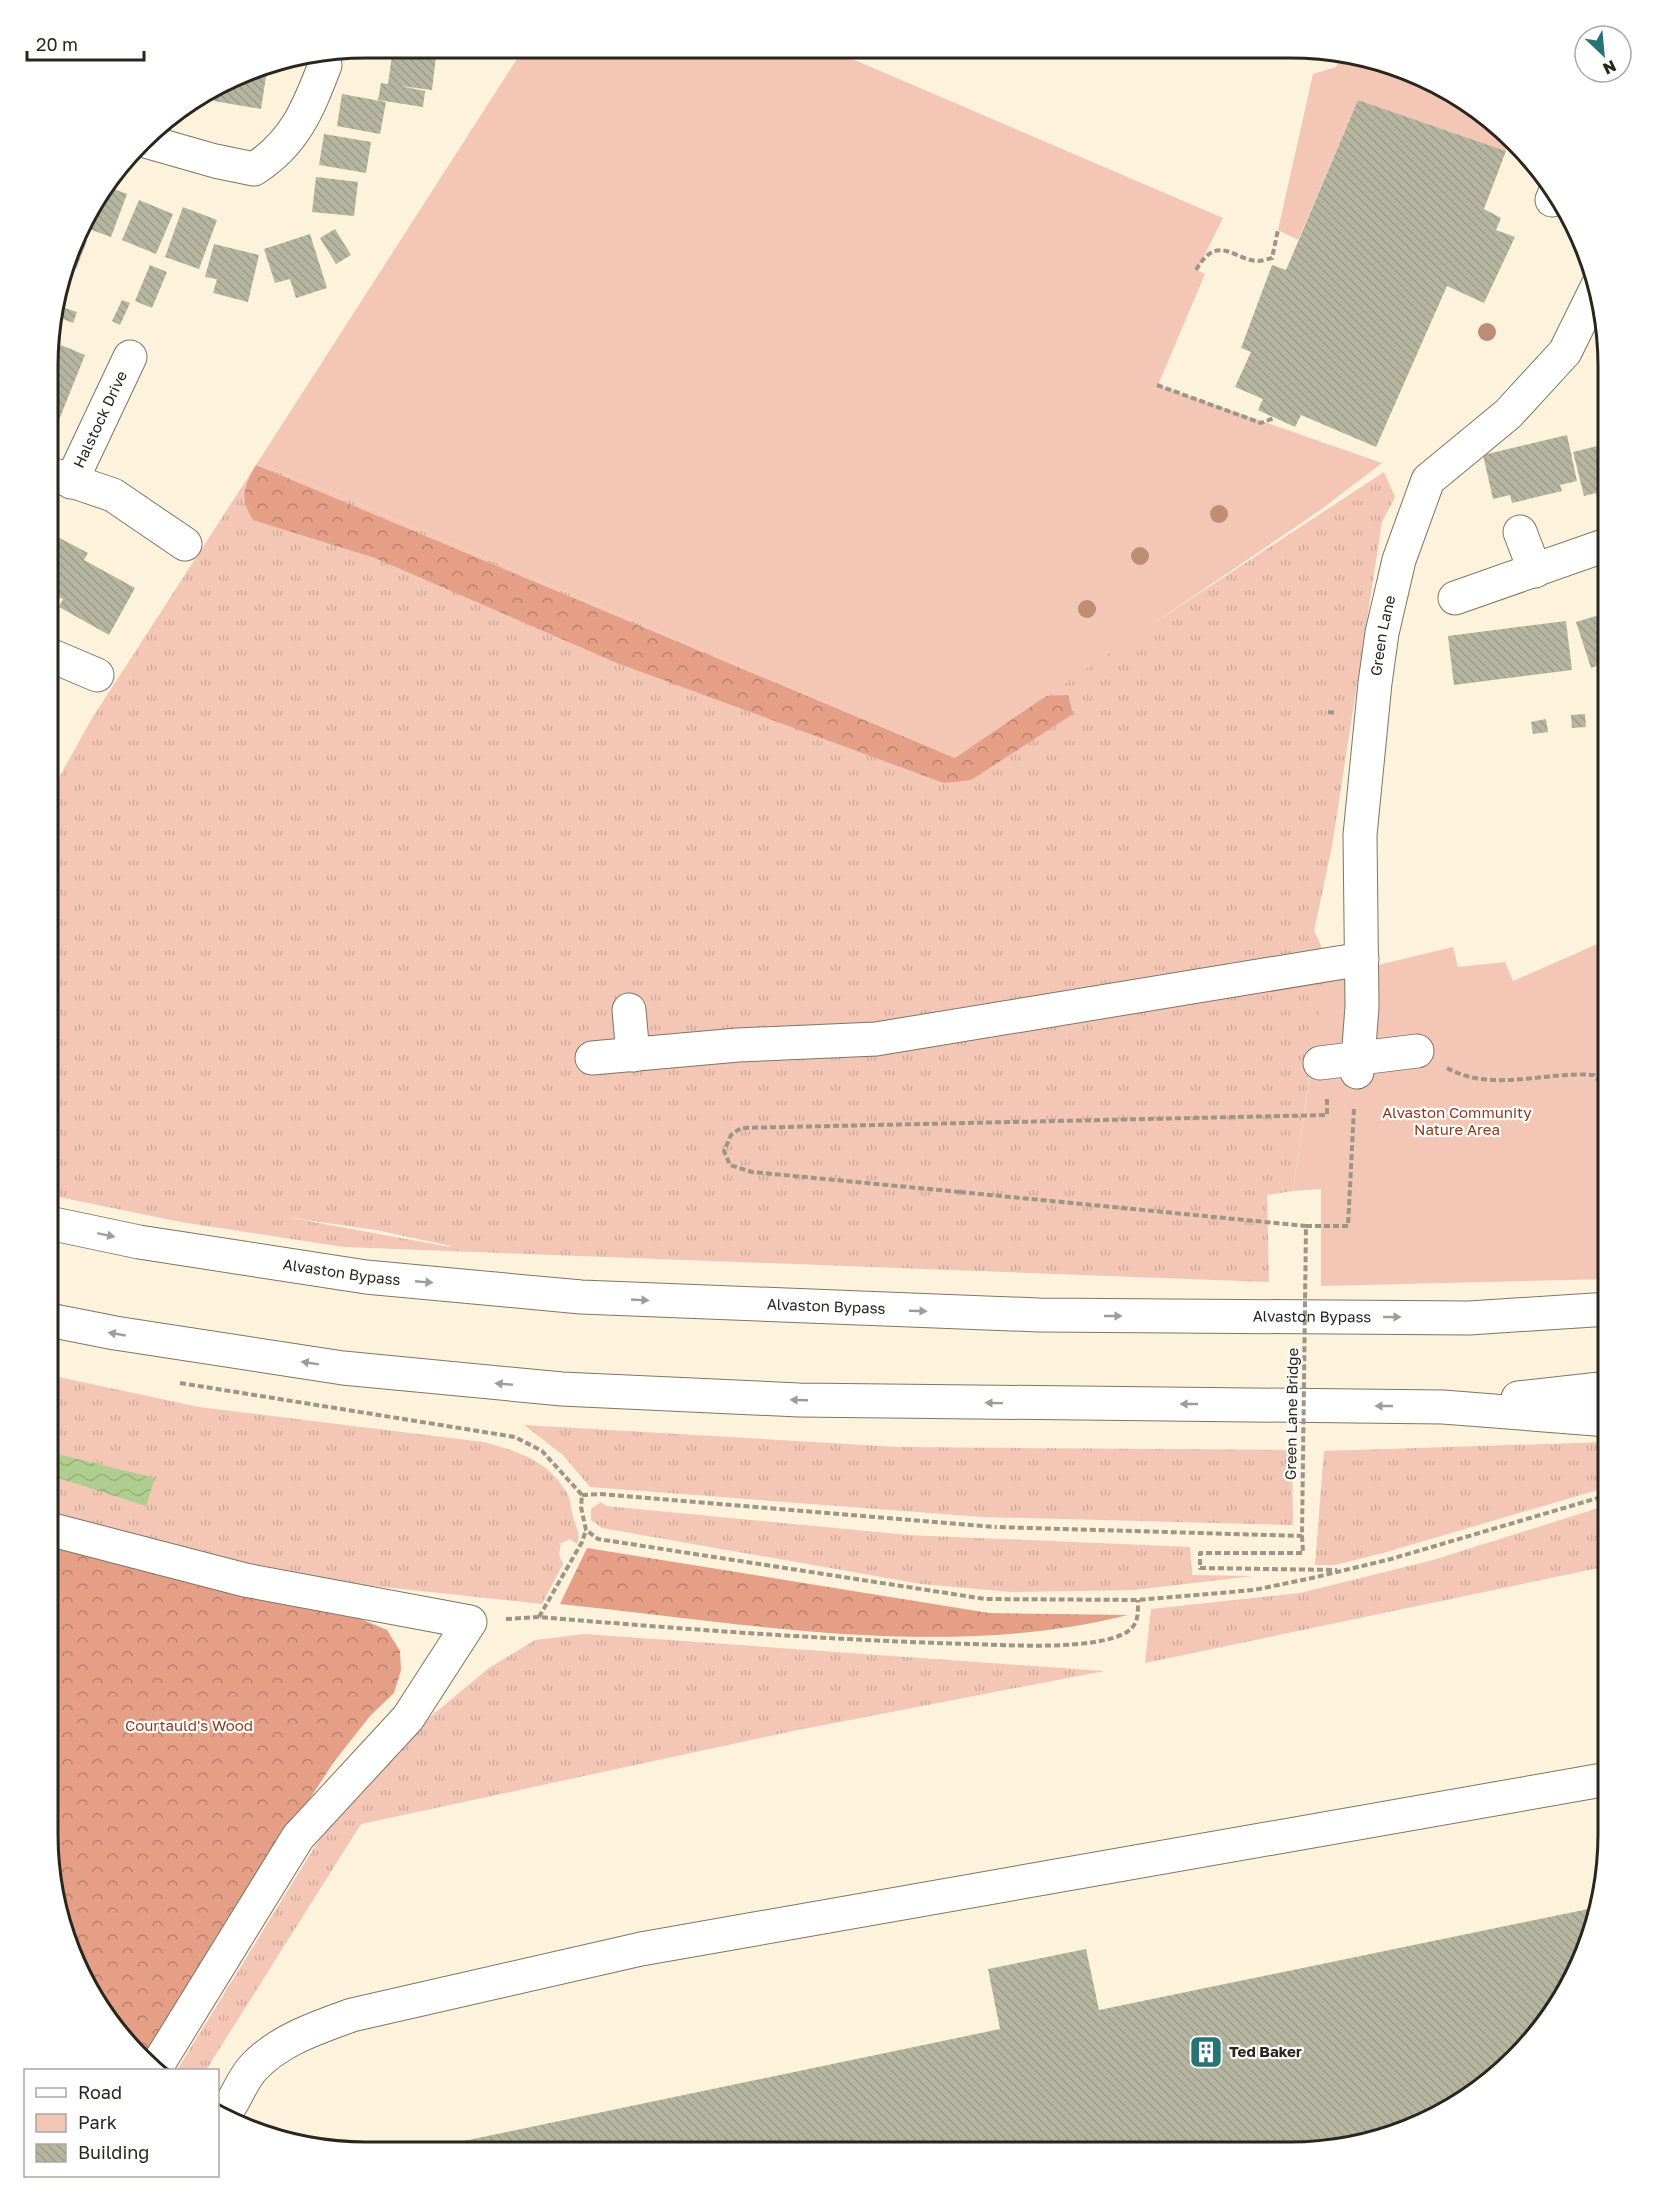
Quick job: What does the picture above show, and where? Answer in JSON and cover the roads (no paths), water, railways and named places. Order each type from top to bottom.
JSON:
[{"type":"main road","points":[[154,144],[215,162],[254,169],[274,156],[303,119],[325,65]]},
{"type":"main road","name":"Green Lane","points":[[1358,1065],[1362,959],[1360,835],[1370,716],[1382,633],[1399,560],[1428,480],[1508,414],[1565,352],[1591,299]]},
{"type":"main road","name":"Halstock Drive","points":[[130,357],[61,478],[112,495],[185,544]]},
{"type":"main road","points":[[1520,532],[1535,571]]},
{"type":"main road","points":[[1455,598],[1598,548]]},
{"type":"main road","points":[[58,658],[97,675]]},
{"type":"main road","points":[[592,1058],[738,1045],[876,1039],[1362,959]]},
{"type":"main road","points":[[629,1010],[633,1055]]},
{"type":"main road","points":[[1320,1063],[1358,1065],[1417,1051]]},
{"type":"main road","name":"Alvaston Bypass","points":[[58,1225],[139,1242],[366,1277],[581,1297],[1039,1315],[1469,1318],[1598,1310]]},
{"type":"main road","points":[[58,1322],[115,1334],[343,1368],[562,1389],[799,1400],[1443,1407],[1598,1419]]},
{"type":"main road","points":[[1443,1407],[1598,1389]]},
{"type":"main road","points":[[58,1530],[245,1580],[470,1622],[408,1718],[298,1837],[159,2062]]},
{"type":"main road","points":[[231,2111],[252,2069],[282,2045],[307,2031],[351,2015],[641,1949],[1598,1781]]},
{"type":"water","points":[[58,1454],[155,1478],[146,1506],[58,1478]]},
{"type":"place","name":"Ted Baker","points":[[1206,2052]]},
{"type":"park label","name":"Alvaston Community Nature Area","points":[[1457,1122]]},
{"type":"park label","name":"Courtauld's Wood","points":[[189,1726]]}]
